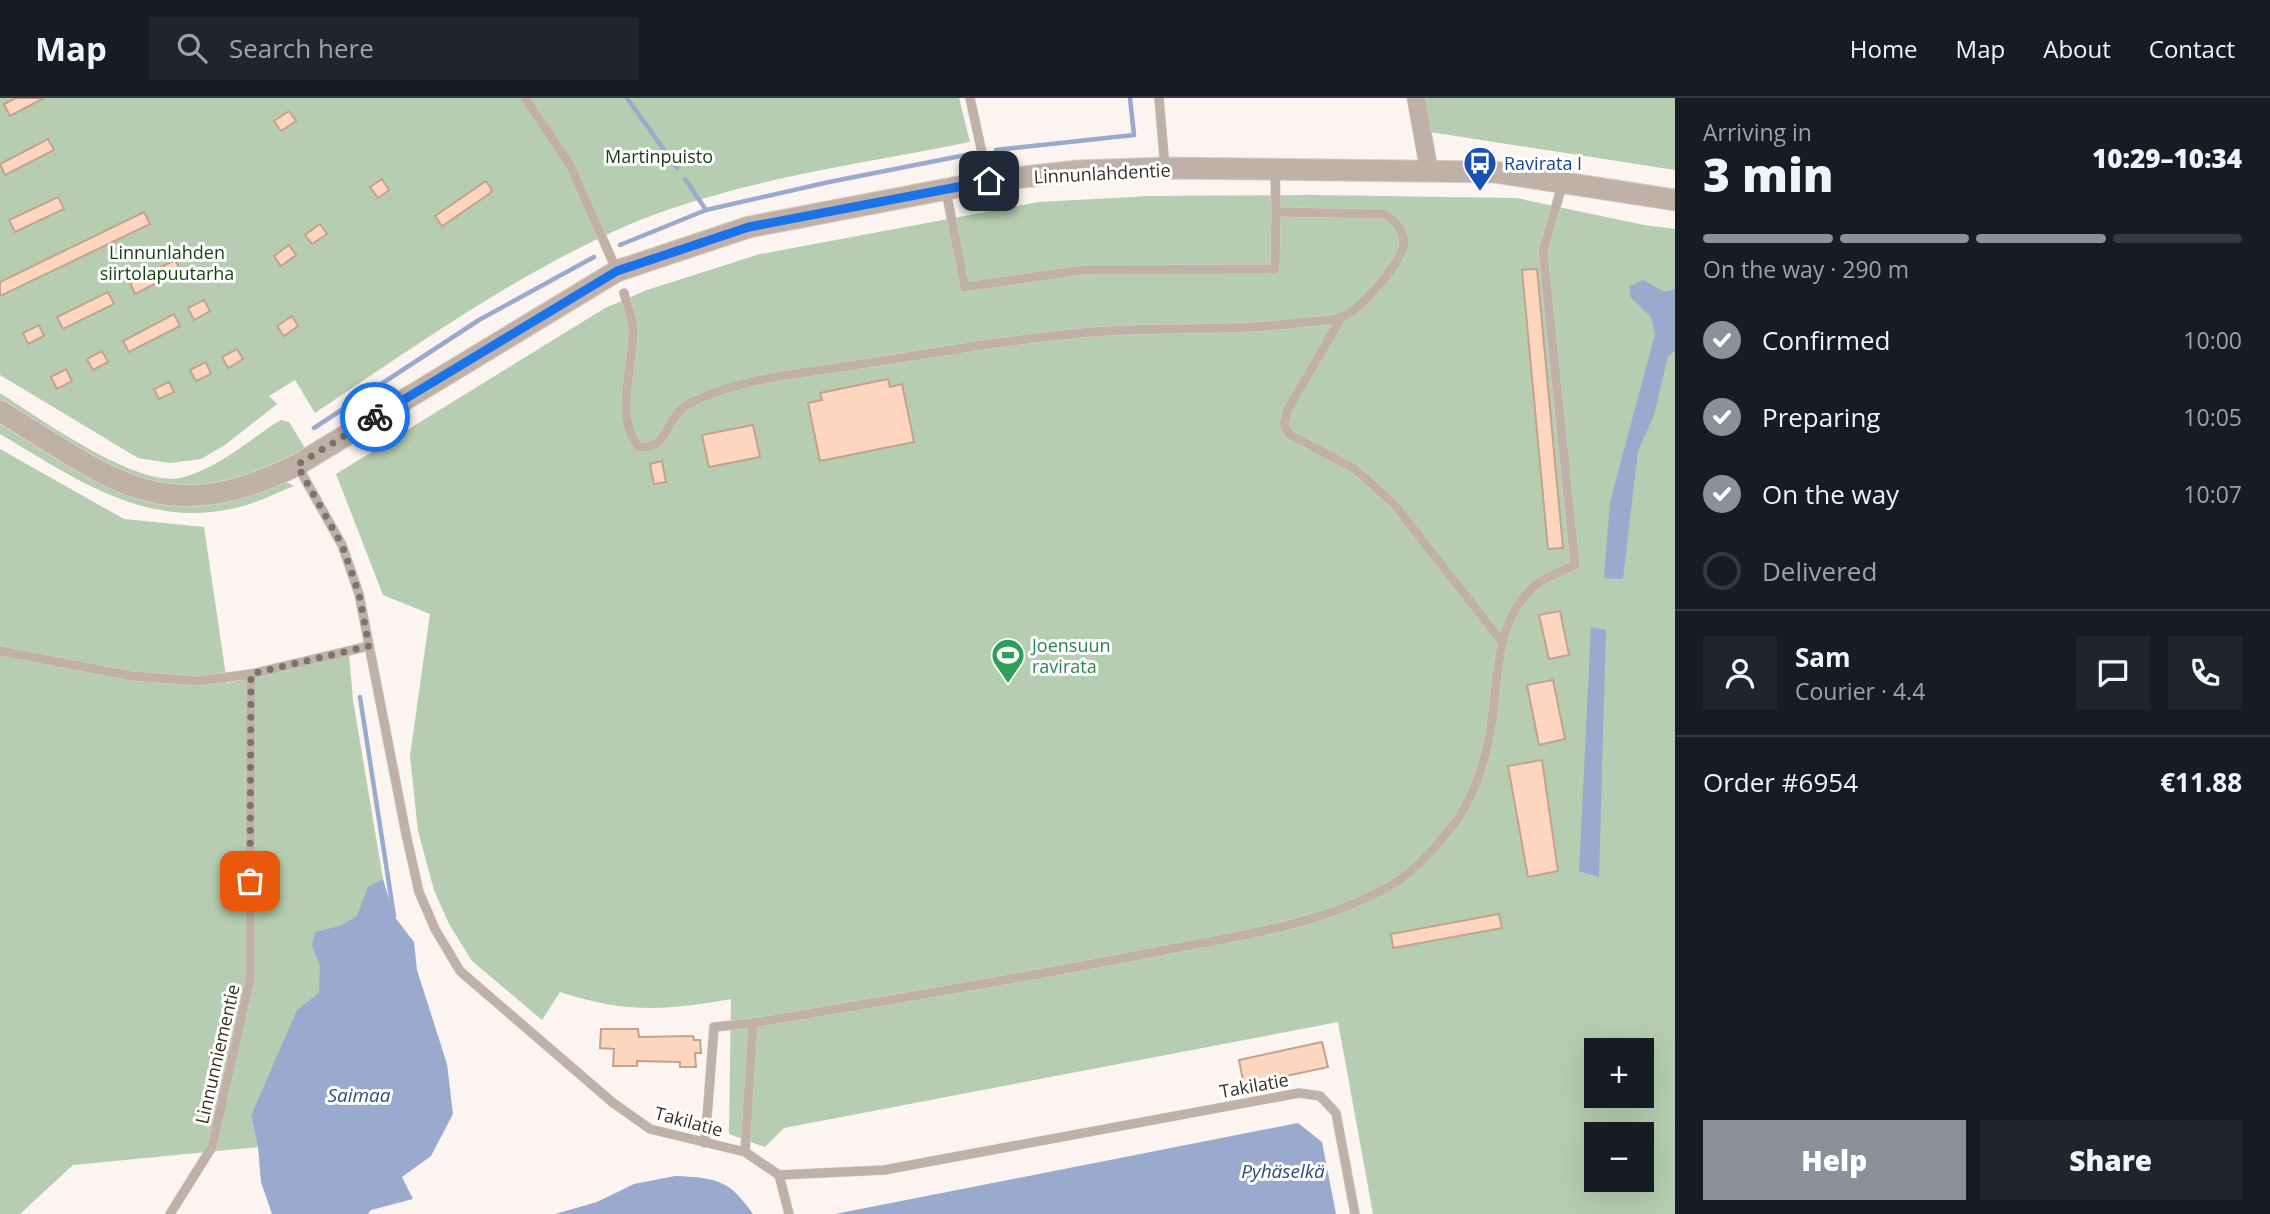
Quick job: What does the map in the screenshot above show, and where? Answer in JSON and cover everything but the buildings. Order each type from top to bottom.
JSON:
[{"type":"street","points":[[1416,98],[1429,170]]},
{"type":"street","name":"Linnunlahdentie","points":[[0,411],[93,469],[140,489],[193,497],[221,494],[243,489],[297,465],[617,271],[749,227],[989,181],[1077,172],[1165,168],[1494,172],[1564,180],[1675,200]]},
{"type":"lane","points":[[525,98],[570,165],[617,271]]},
{"type":"lane","points":[[970,98],[989,181]]},
{"type":"lane","points":[[1159,98],[1165,168]]},
{"type":"lane","points":[[946,191],[965,287],[1083,270],[1275,269],[1275,169]]},
{"type":"lane","points":[[705,1143],[715,1027],[1013,981],[1241,935],[1329,912],[1394,884],[1424,858],[1452,827],[1468,800],[1490,733],[1502,642],[1528,592],[1539,582],[1575,565],[1543,251],[1564,180]]},
{"type":"lane","points":[[1276,212],[1385,214],[1400,228],[1404,241],[1401,253],[1372,291],[1341,318],[1287,411],[1284,425],[1289,434],[1355,469],[1394,504],[1502,642]]},
{"type":"lane","points":[[624,293],[633,328],[626,400],[628,417],[635,442],[639,447],[650,448],[660,443],[673,419],[685,406],[732,387],[805,373],[1026,338],[1110,331],[1245,330],[1341,318]]},
{"type":"lane","name":"Takilatie","points":[[297,465],[342,545],[359,594],[419,892],[435,929],[460,971],[612,1102],[649,1129],[746,1152],[779,1175],[884,1170],[1299,1093],[1320,1096],[1336,1113],[1355,1214]]},
{"type":"lane","points":[[0,651],[132,676],[198,681],[251,674],[369,646]]},
{"type":"lane","name":"Linnunniementie","points":[[170,1214],[212,1147],[250,979],[251,674]]},
{"type":"lane","points":[[746,1152],[753,1023]]},
{"type":"lane","points":[[779,1175],[789,1214]]},
{"type":"green space","name":"Linnunlahden siirtolapuutarha","points":[[0,98],[959,98],[970,142],[743,187],[670,209],[624,227],[578,248],[487,300],[315,413],[295,380],[269,396],[277,404],[225,445],[201,459],[170,463],[138,458],[0,375]]},
{"type":"green space","points":[[1425,98],[1675,98],[1675,170],[1430,132]]},
{"type":"green space","name":"Joensuun ravirata","points":[[1150,196],[1516,198],[1675,229],[1675,1214],[1373,1214],[1338,1022],[784,1128],[765,1147],[729,1134],[731,999],[685,1006],[645,1008],[605,1004],[560,992],[542,1020],[472,961],[449,924],[434,890],[418,831],[410,756],[430,614],[383,595],[336,474],[605,308],[647,290],[760,254],[1039,202]]},
{"type":"green space","points":[[0,393],[63,434],[116,463],[165,478],[184,477],[211,466],[281,420],[289,422],[305,448],[242,479],[207,486],[174,485],[114,469],[0,402]]},
{"type":"green space","points":[[0,424],[73,469],[125,494],[152,502],[180,506],[208,504],[286,482],[294,486],[246,505],[205,513],[173,512],[142,506],[84,483],[56,467],[0,434]]},
{"type":"green space","points":[[0,449],[124,519],[204,527],[227,683],[349,655],[353,700],[383,879],[372,910],[251,1116],[258,1147],[73,1165],[20,1214],[0,1214]]},
{"type":"water","points":[[1643,280],[1665,292],[1675,289],[1675,351],[1668,356],[1654,415],[1638,451],[1623,579],[1604,578],[1610,502],[1655,334],[1651,317],[1630,297],[1630,286]]},
{"type":"water","points":[[1591,627],[1606,630],[1599,877],[1579,871]]},
{"type":"water","name":"Saimaa","points":[[383,879],[394,916],[414,942],[417,970],[447,1064],[453,1114],[431,1156],[402,1177],[413,1199],[371,1210],[368,1214],[272,1214],[261,1182],[258,1147],[251,1116],[297,1010],[319,993],[320,965],[312,946],[315,932],[340,926],[357,916],[368,887]]},
{"type":"water","name":"Pyhäselkä","points":[[1298,1123],[1322,1142],[1336,1214],[835,1214]]},
{"type":"water","points":[[675,1176],[711,1180],[729,1187],[753,1214],[555,1214],[597,1202],[634,1184]]},
{"type":"waterway","points":[[627,98],[677,168]]},
{"type":"waterway","points":[[996,150],[1134,135],[1130,98]]},
{"type":"waterway","points":[[706,210],[971,154]]},
{"type":"waterway","points":[[620,245],[706,210],[685,179]]},
{"type":"waterway","points":[[314,428],[479,320],[594,257]]},
{"type":"waterway","points":[[360,697],[394,916]]},
{"type":"way so far","points":[[250,881],[251,674],[326,654],[369,646],[359,594],[342,545],[297,465],[375,417]]},
{"type":"place","name":"Ravirata I","points":[[1480,193]]},
{"type":"place","name":"Joensuun ravirata","points":[[1008,685]]},
{"type":"route","points":[[375,417],[617,271],[749,227],[989,181]]},
{"type":"park label","name":"Martinpuisto","points":[[659,156]]}]
